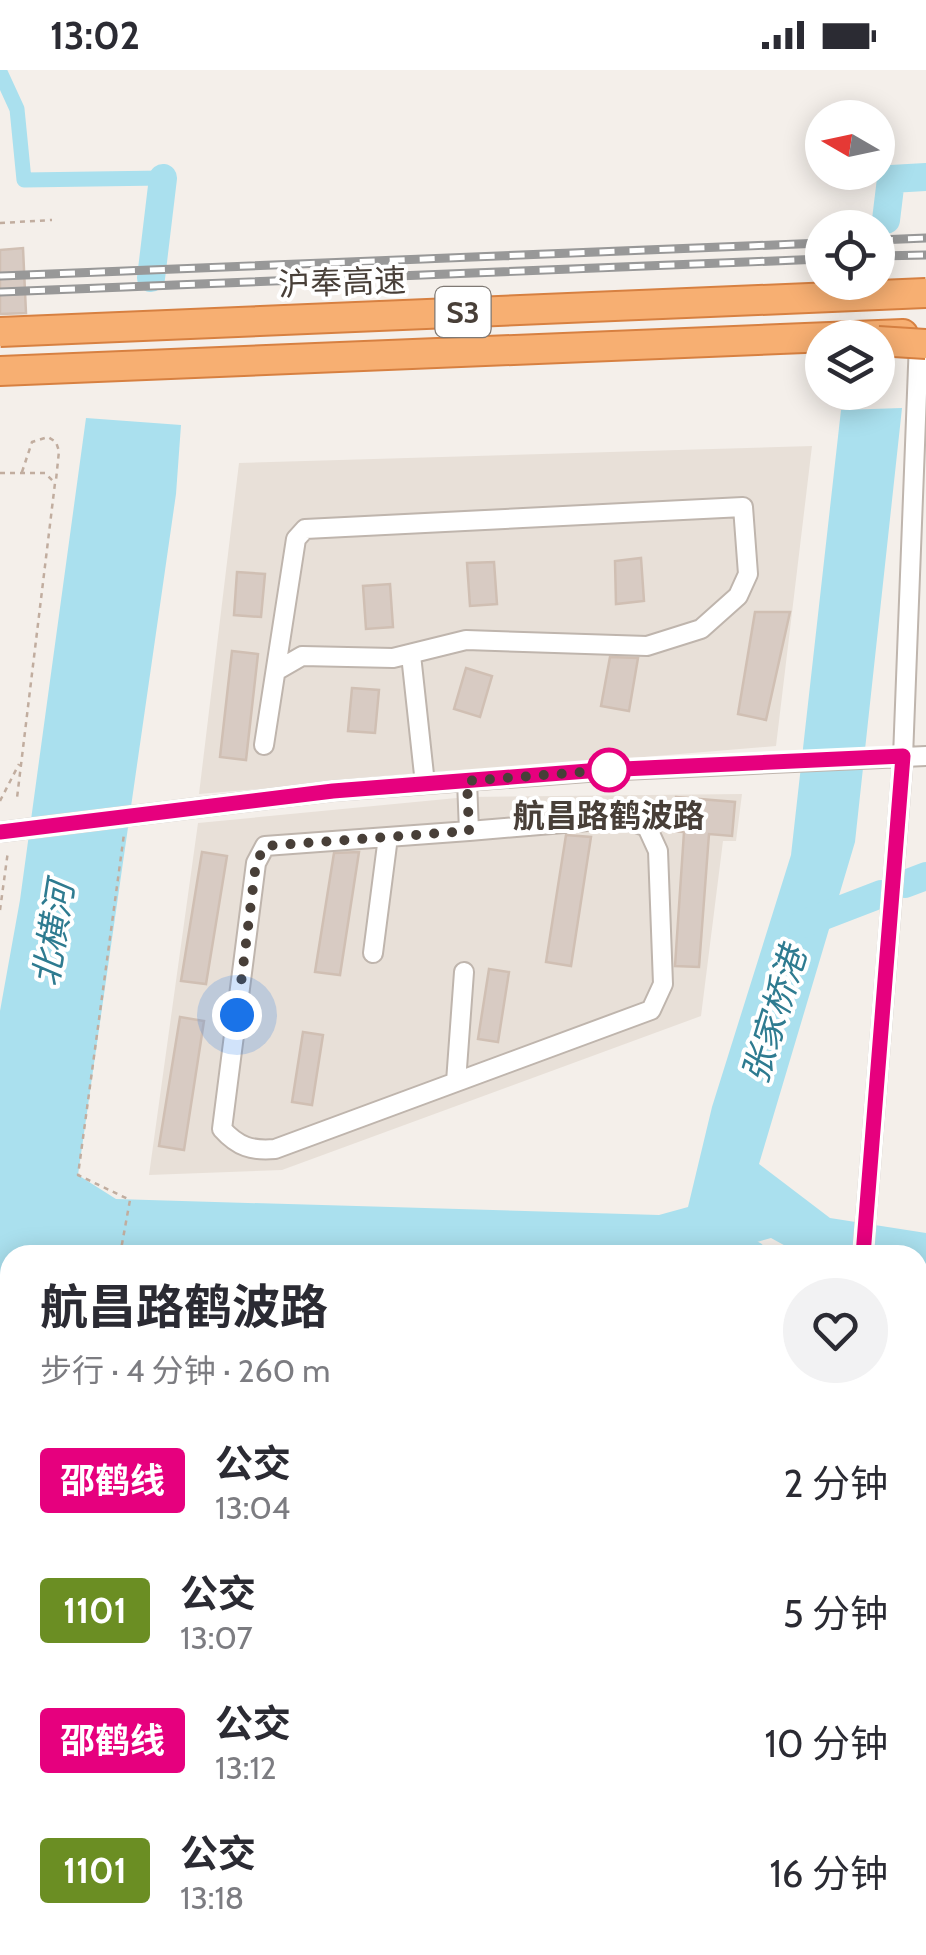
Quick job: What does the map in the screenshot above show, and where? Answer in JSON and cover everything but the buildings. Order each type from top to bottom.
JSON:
[{"type":"highway","points":[[895,287],[926,282]]},
{"type":"highway","name":"沪奉高速","points":[[895,294],[926,293]]},
{"type":"highway","name":"沪奉高速","points":[[0,332],[805,298]]},
{"type":"highway","name":"S3","points":[[0,371],[805,338]]},
{"type":"highway","name":"S3","points":[[895,339],[923,340]]},
{"type":"highway","points":[[895,341],[923,340]]},
{"type":"street","points":[[864,1245],[903,756],[923,340]]},
{"type":"street","points":[[264,744],[296,539],[305,529],[743,507],[748,574],[738,596],[700,628],[647,646],[466,640],[411,655],[348,660],[302,656],[276,671]]},
{"type":"street","points":[[411,655],[425,784]]},
{"type":"street","points":[[8,832],[333,791],[601,770],[926,756]]},
{"type":"street","points":[[467,781],[469,831]]},
{"type":"street","points":[[623,818],[646,827],[658,850],[662,984],[652,1010],[275,1149],[256,1150],[234,1143],[222,1129],[256,863],[265,846],[388,836],[623,818]]},
{"type":"street","points":[[373,953],[388,836]]},
{"type":"street","points":[[456,1082],[464,972]]},
{"type":"path","points":[[0,223],[52,220]]},
{"type":"path","points":[[17,798],[59,451],[56,442],[48,438],[32,442],[21,473]]},
{"type":"path","points":[[0,473],[45,473],[55,483]]},
{"type":"path","points":[[0,801],[22,758]]},
{"type":"path","points":[[122,1245],[130,1200],[78,1175],[126,816]]},
{"type":"path","points":[[0,910],[8,851]]},
{"type":"shaded area","points":[[812,446],[776,746],[199,794],[239,463]]},
{"type":"shaded area","points":[[742,794],[736,841],[723,841],[701,1016],[282,1170],[149,1175],[198,823],[467,797]]},
{"type":"water","points":[[902,408],[855,842],[759,1164],[830,1218],[926,1233],[926,1245],[784,1245],[771,1238],[746,1245],[0,1245],[0,1011],[20,900],[86,418],[181,425],[176,494],[78,1175],[116,1199],[659,1215],[688,1207],[712,1107],[791,855],[841,410]]},
{"type":"waterway","points":[[0,72],[17,109],[24,180],[163,178]]},
{"type":"waterway","name":"张家桥港","points":[[887,210],[891,179],[926,177]]},
{"type":"waterway","name":"北横河","points":[[151,278],[163,178]]},
{"type":"waterway","points":[[905,884],[926,876]]},
{"type":"waterway","points":[[803,924],[881,894]]},
{"type":"railway","points":[[895,239],[926,238]]},
{"type":"railway","points":[[0,276],[805,244]]},
{"type":"railway","points":[[895,256],[926,255]]},
{"type":"railway","points":[[0,292],[805,260]]},
{"type":"bus line","name":"邵鹤线","points":[[0,832],[333,791],[601,770],[903,756],[864,1245]]},
{"type":"place","name":"航昌路鹤波路","points":[[609,770]]},
{"type":"route","points":[[237,1015],[256,863],[265,846],[469,831],[467,781],[609,770]]}]
